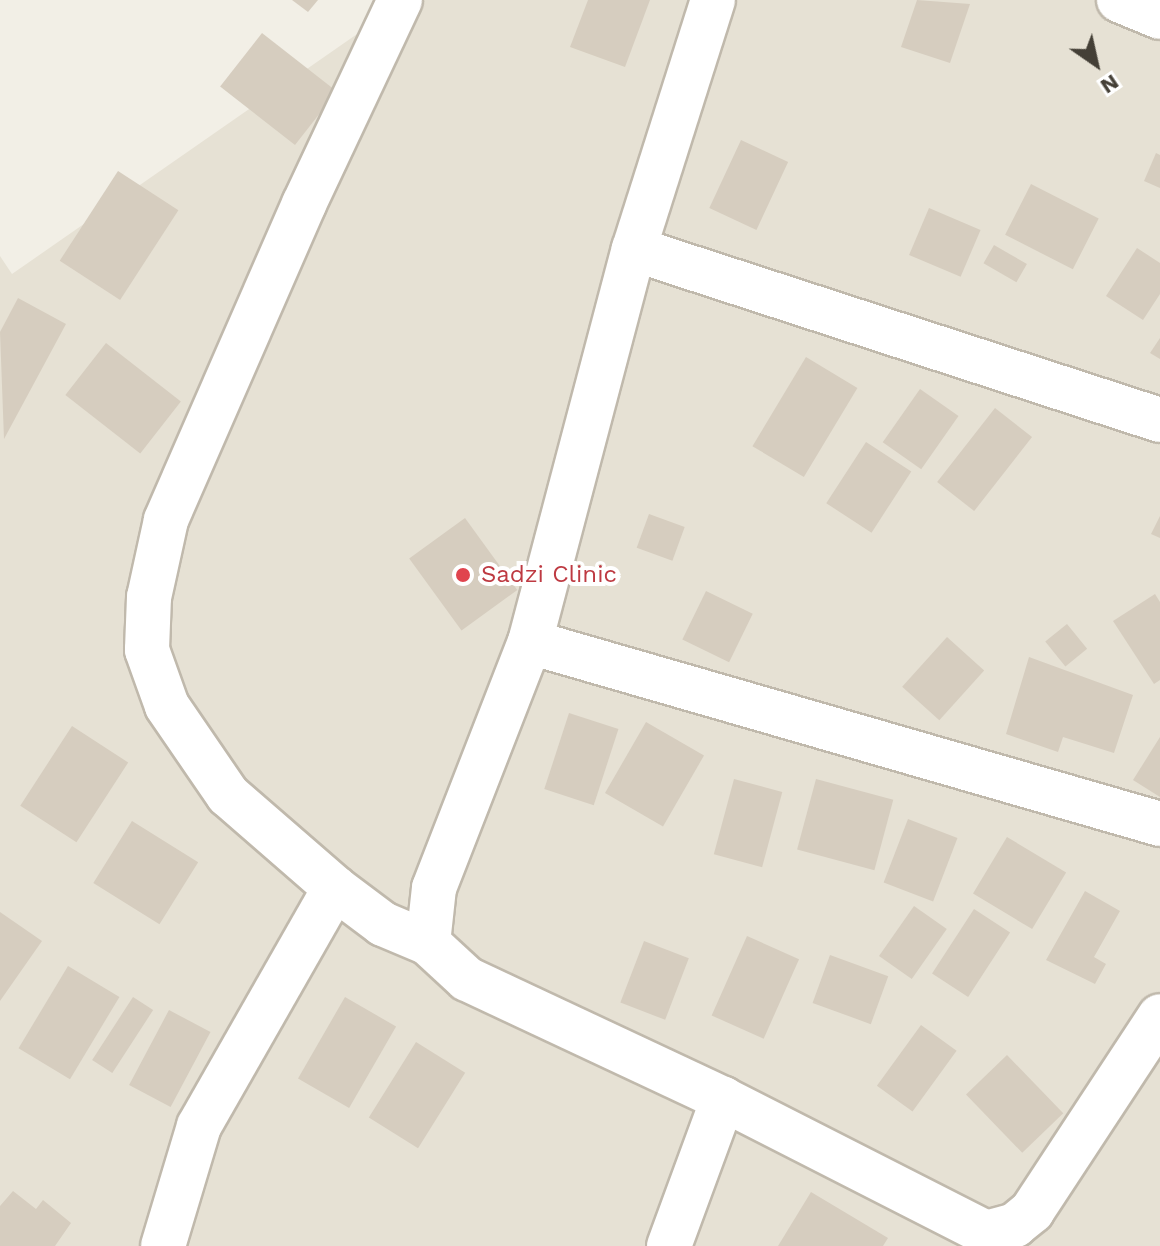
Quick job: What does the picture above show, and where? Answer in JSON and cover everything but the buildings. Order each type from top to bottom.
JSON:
[{"type":"street","points":[[400,0],[284,247],[166,520],[149,597],[147,650],[167,706],[195,751],[228,795],[335,888],[383,924],[428,943],[467,979],[723,1099],[986,1233],[1015,1225],[1032,1211],[1160,1016]]},
{"type":"street","points":[[428,943],[434,888],[530,642],[634,249],[713,0]]},
{"type":"street","points":[[1119,0],[1160,17]]},
{"type":"street","points":[[634,249],[1160,420]]},
{"type":"street","points":[[530,642],[1160,824]]},
{"type":"street","points":[[163,1246],[199,1126],[335,888]]},
{"type":"street","points":[[669,1246],[723,1099]]},
{"type":"shaded area","points":[[406,0],[1160,0],[1160,1246],[0,1246],[0,256],[12,274]]},
{"type":"place","name":"Sadzi Clinic","points":[[463,575]]}]
